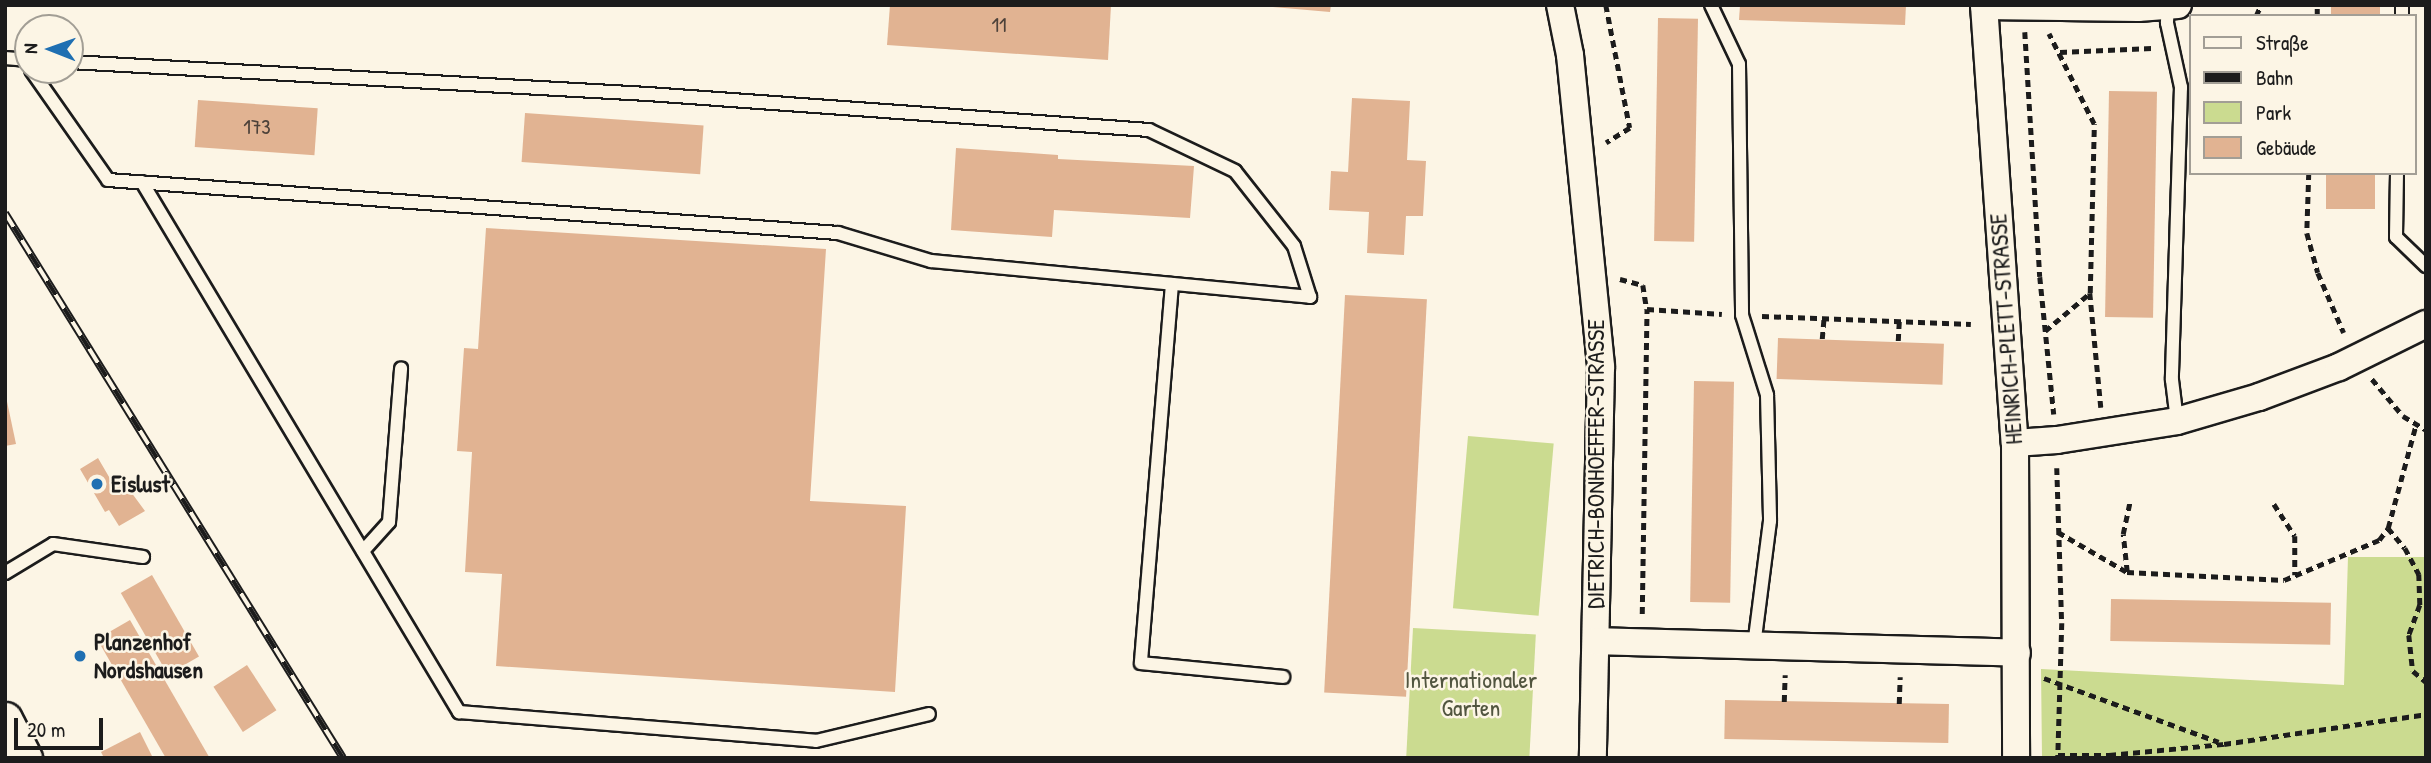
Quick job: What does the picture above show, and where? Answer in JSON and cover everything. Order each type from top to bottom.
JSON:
[{"type":"street","name":"DIETRICH-BONHOEFFER-STRASSE","points":[[1560,5],[1570,55],[1601,368],[1593,758]]},
{"type":"street","points":[[1984,6],[2024,15],[2173,6]]},
{"type":"street","name":"HEINRICH-PLETT-STRASSE","points":[[1984,6],[2015,443],[2016,758]]},
{"type":"street","points":[[2015,443],[2057,440],[2177,421],[2259,397],[2355,359],[2426,324]]},
{"type":"street","points":[[1596,641],[1754,646],[2017,661]]},
{"type":"street","points":[[5,719],[25,758]]},
{"type":"lane","points":[[1711,5],[1739,64],[1742,315],[1767,395],[1770,521],[1754,646]]},
{"type":"lane","points":[[2173,6],[2172,48],[2181,87],[2172,380],[2177,421]]},
{"type":"lane","points":[[42,84],[108,180],[838,233],[931,261],[1310,297],[1294,246],[1235,171],[1149,130],[648,94],[84,63]]},
{"type":"lane","points":[[2397,175],[2396,237],[2426,266]]},
{"type":"lane","points":[[142,182],[459,712],[816,741],[929,714]]},
{"type":"lane","points":[[1172,284],[1141,663],[1283,677]]},
{"type":"lane","points":[[363,551],[389,522],[401,368]]},
{"type":"lane","points":[[5,573],[53,544],[143,557]]},
{"type":"path","points":[[1581,159],[1630,128],[1606,5]]},
{"type":"path","points":[[2024,15],[2043,25],[2060,52],[2094,124],[2090,293],[2104,432]]},
{"type":"path","points":[[2024,15],[2045,331],[2057,440],[2062,684],[2058,756],[2109,755],[2224,744],[2426,714]]},
{"type":"path","points":[[2060,52],[2172,48]]},
{"type":"path","points":[[2309,175],[2307,233],[2318,273],[2355,359],[2403,416],[2426,430]]},
{"type":"path","points":[[1593,271],[1643,285],[1647,309],[1641,642]]},
{"type":"path","points":[[2045,331],[2090,293]]},
{"type":"path","points":[[1647,309],[1971,324]]},
{"type":"path","points":[[1822,339],[1824,318]]},
{"type":"path","points":[[1898,341],[1899,321]]},
{"type":"path","points":[[2058,532],[2127,572],[2284,580],[2379,540],[2388,528],[2416,424]]},
{"type":"path","points":[[2127,572],[2123,534],[2130,500]]},
{"type":"path","points":[[2274,504],[2295,536],[2295,575]]},
{"type":"path","points":[[2388,528],[2405,548],[2419,575],[2420,606],[2409,635],[2413,671],[2426,682]]},
{"type":"path","points":[[2017,661],[2062,684],[2224,744]]},
{"type":"green space","points":[[1468,436],[1554,443],[1539,616],[1453,608]]},
{"type":"green space","points":[[2348,557],[2426,557],[2426,758],[2042,758],[2041,669],[2344,685]]},
{"type":"green space","name":"Internationaler Garten","points":[[1413,628],[1536,634],[1529,758],[1406,758]]},
{"type":"building","points":[[890,5],[1111,5],[1108,60],[887,45]]},
{"type":"building","points":[[1249,5],[1331,5],[1330,12]]},
{"type":"building","points":[[1740,5],[1906,5],[1905,25],[1739,20]]},
{"type":"building","points":[[2331,5],[2380,5],[2380,14],[2331,14]]},
{"type":"building","points":[[1658,18],[1698,19],[1694,242],[1654,241]]},
{"type":"building","points":[[2109,91],[2157,92],[2153,318],[2105,317]]},
{"type":"building","points":[[1352,98],[1410,101],[1407,160],[1426,161],[1423,216],[1406,216],[1404,255],[1367,253],[1369,212],[1329,210],[1331,171],[1348,172]]},
{"type":"building","points":[[198,100],[318,108],[314,155],[195,147]]},
{"type":"building","points":[[525,113],[704,125],[700,174],[522,162]]},
{"type":"building","points":[[956,148],[1058,155],[1058,159],[1194,166],[1190,218],[1054,210],[1052,237],[951,230]]},
{"type":"building","points":[[2326,175],[2375,175],[2375,209],[2326,209]]},
{"type":"building","points":[[486,228],[826,249],[810,501],[906,506],[895,692],[496,666],[502,574],[465,572],[472,452],[457,451],[464,348],[478,349]]},
{"type":"building","points":[[1345,295],[1427,299],[1406,697],[1324,692]]},
{"type":"building","points":[[1778,338],[1944,344],[1942,385],[1777,379]]},
{"type":"building","points":[[1694,381],[1734,382],[1730,603],[1690,602]]},
{"type":"building","points":[[5,392],[16,444],[5,446]]},
{"type":"building","points":[[98,458],[112,482],[120,477],[145,511],[119,526],[109,510],[105,512],[80,469]]},
{"type":"building","points":[[152,575],[199,656],[168,674],[121,593]]},
{"type":"building","points":[[2111,599],[2331,603],[2330,645],[2110,641]]},
{"type":"building","points":[[130,620],[210,758],[166,758],[97,639]]},
{"type":"building","points":[[247,665],[276,710],[243,732],[213,687]]},
{"type":"building","points":[[1725,700],[1949,704],[1948,743],[1724,739]]},
{"type":"building","points":[[140,732],[153,758],[104,758],[101,752]]},
{"type":"railway","points":[[5,213],[343,758]]},
{"type":"place","name":"Eislust","points":[[97,484]]},
{"type":"place","name":"Planzenhof Nordshausen","points":[[80,656]]}]
